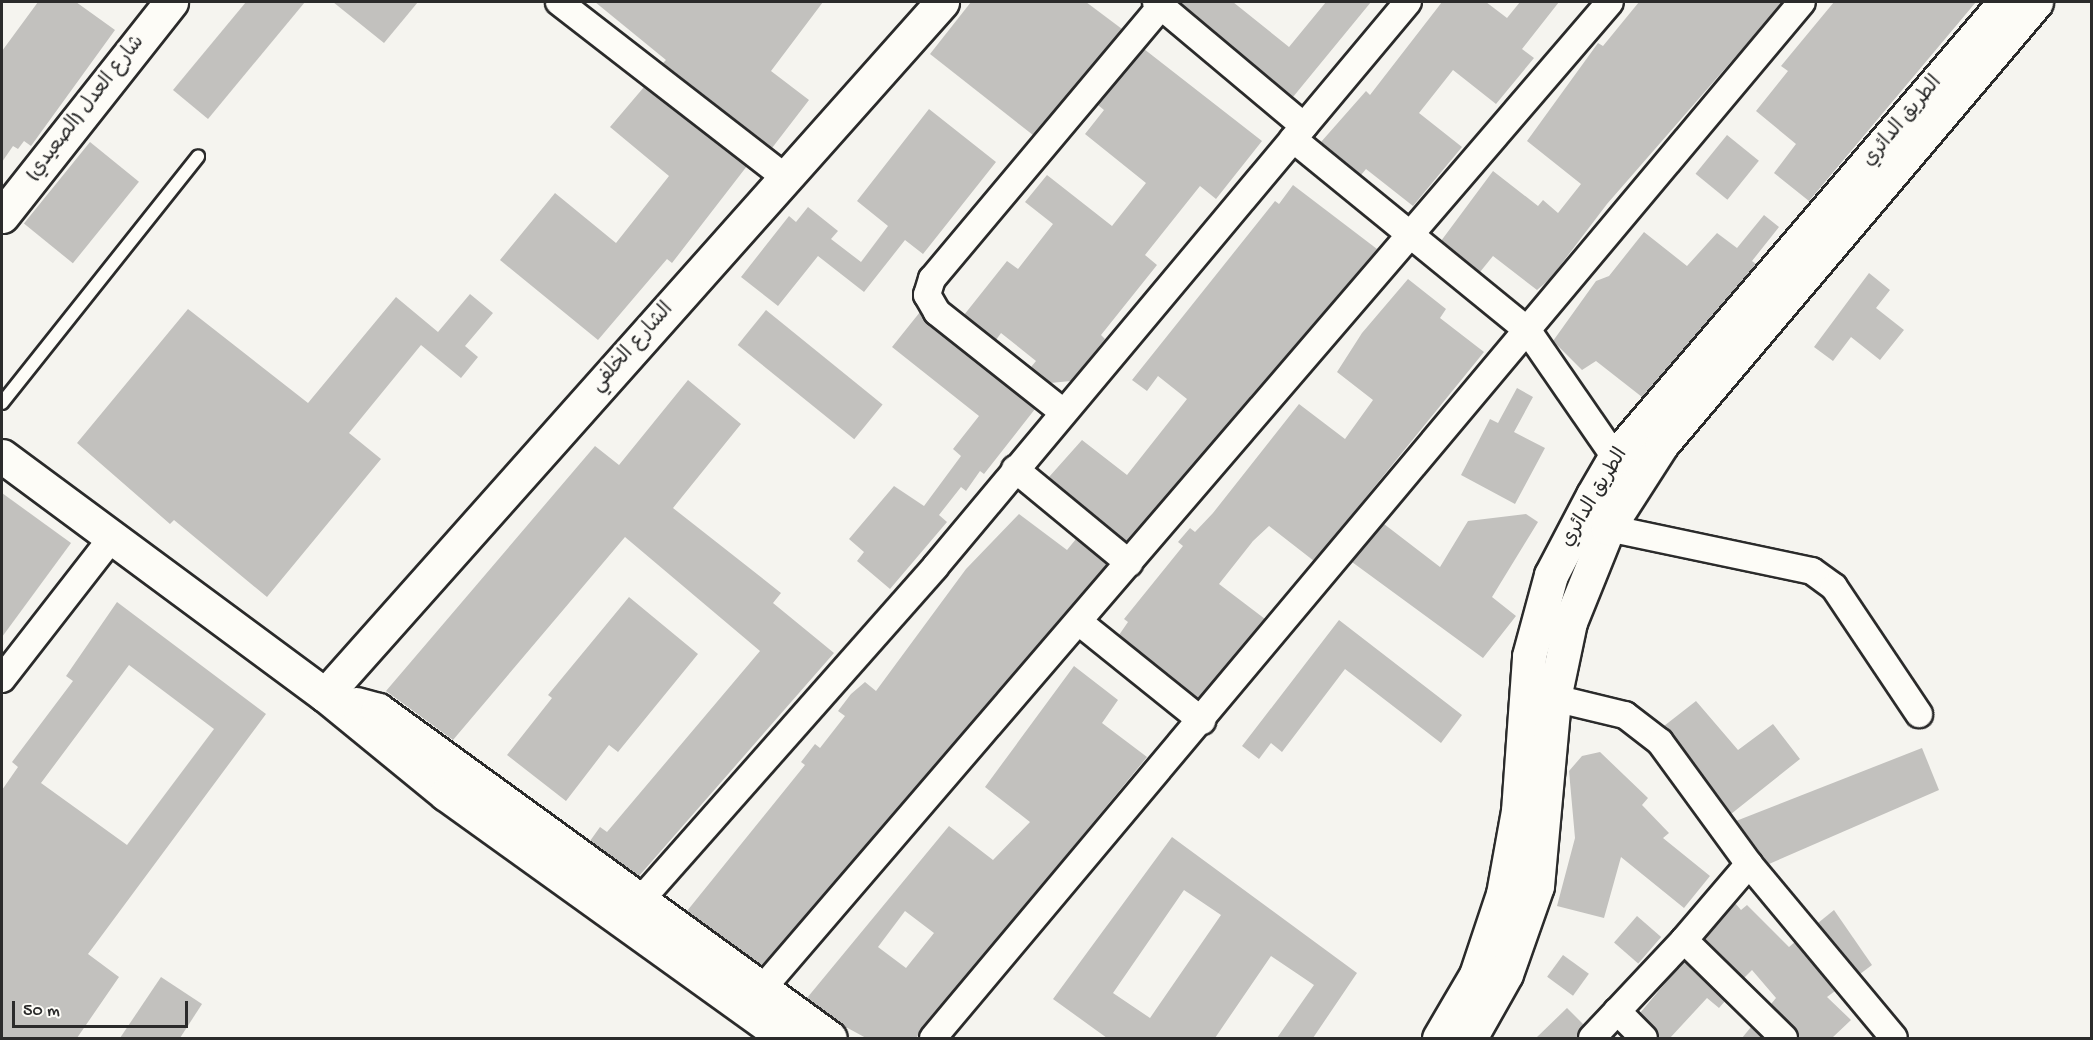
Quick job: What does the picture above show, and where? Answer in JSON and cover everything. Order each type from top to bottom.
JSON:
[{"type":"street","name":"شارع العدل (الصعيدي)","points":[[2,216],[171,2]]},
{"type":"street","points":[[559,2],[785,177]]},
{"type":"street","name":"الشارع الخلفي","points":[[325,695],[942,2]]},
{"type":"street","points":[[632,912],[1015,470],[1408,2]]},
{"type":"street","points":[[762,989],[1610,2]]},
{"type":"street","points":[[933,1038],[1202,722],[1802,2]]},
{"type":"street","name":"الطريق الدائري","points":[[1439,1038],[1476,975],[1503,894],[1518,810],[1529,656],[1551,575],[1615,457],[2005,2]]},
{"type":"street","name":"الطريق الدائري","points":[[1470,1038],[1506,974],[1537,886],[1554,698],[1570,622],[1608,528],[1662,444],[2036,2]]},
{"type":"street","points":[[1063,412],[937,312],[927,295],[932,279],[1159,4],[1410,234],[1528,330],[1615,457]]},
{"type":"street","points":[[2,456],[111,539],[325,695],[453,782],[632,912],[786,1038]]},
{"type":"street","points":[[1015,470],[1129,563]]},
{"type":"street","points":[[1608,528],[1812,571],[1834,587],[1919,714]]},
{"type":"street","points":[[2,679],[111,539]]},
{"type":"street","points":[[1079,622],[1202,722]]},
{"type":"street","points":[[1554,698],[1625,715],[1660,742],[1749,864],[1894,1038]]},
{"type":"street","points":[[1592,1038],[1684,940],[1749,864]]},
{"type":"street","points":[[632,912],[762,989],[830,1038]]},
{"type":"street","points":[[1684,940],[1784,1038]]},
{"type":"street","points":[[1617,1011],[1644,1038]]},
{"type":"lane","points":[[2,403],[198,158]]},
{"type":"building","points":[[38,2],[76,2],[115,30],[31,146],[24,141],[18,149],[13,146],[2,162],[2,51]]},
{"type":"building","points":[[246,2],[305,2],[208,119],[173,90]]},
{"type":"building","points":[[333,2],[418,2],[384,43]]},
{"type":"building","points":[[595,2],[823,2],[771,71],[809,100],[772,148],[663,63],[666,60]]},
{"type":"building","points":[[971,2],[1086,2],[1122,29],[1033,135],[930,54]]},
{"type":"building","points":[[1179,2],[1233,2],[1289,47],[1326,2],[1371,2],[1293,97]]},
{"type":"building","points":[[1442,2],[1486,2],[1507,18],[1520,2],[1559,2],[1522,49],[1534,58],[1496,104],[1453,70],[1419,113],[1462,147],[1413,206],[1366,169],[1361,175],[1321,142],[1366,91],[1370,95]]},
{"type":"building","points":[[1639,2],[1783,2],[1607,204],[1550,279],[1537,290],[1493,256],[1480,272],[1441,241],[1493,171],[1538,206],[1543,200],[1558,213],[1581,184],[1527,141],[1598,43],[1603,46]]},
{"type":"building","points":[[1834,2],[1976,2],[1809,201],[1774,173],[1796,144],[1756,111],[1788,71],[1781,66]]},
{"type":"building","points":[[1144,49],[1262,141],[1216,199],[1200,186],[1145,255],[1157,265],[1101,335],[1105,339],[1071,381],[1050,383],[1031,367],[1036,361],[1001,333],[996,340],[964,315],[1007,261],[1018,269],[1053,224],[1025,202],[1047,175],[1112,226],[1146,183],[1085,134],[1104,110],[1098,105]]},
{"type":"building","points":[[644,87],[747,166],[672,263],[667,259],[598,340],[500,260],[555,193],[616,243],[669,176],[610,127]]},
{"type":"building","points":[[929,109],[996,162],[923,254],[905,240],[864,292],[818,256],[778,306],[741,277],[789,216],[796,222],[808,207],[838,231],[831,239],[861,262],[888,226],[857,201]]},
{"type":"building","points":[[1727,135],[1759,161],[1727,200],[1696,174]]},
{"type":"building","points":[[90,142],[139,182],[73,263],[24,224]]},
{"type":"building","points":[[1293,185],[1377,249],[1127,542],[1049,477],[1082,440],[1127,475],[1187,399],[1158,376],[1147,391],[1132,380],[1275,201],[1279,204]]},
{"type":"building","points":[[1764,215],[1779,227],[1752,261],[1756,264],[1642,397],[1596,361],[1582,370],[1553,341],[1596,281],[1609,276],[1644,232],[1687,266],[1717,233],[1737,248]]},
{"type":"building","points":[[1869,273],[1890,290],[1876,308],[1904,330],[1880,360],[1851,337],[1833,361],[1814,347]]},
{"type":"building","points":[[1408,279],[1446,309],[1440,318],[1484,352],[1314,561],[1269,526],[1253,541],[1219,584],[1265,619],[1198,699],[1119,635],[1128,622],[1124,619],[1183,546],[1178,542],[1190,528],[1195,532],[1213,513],[1299,404],[1345,439],[1373,400],[1337,372],[1362,333]]},
{"type":"building","points":[[470,294],[493,313],[465,346],[478,357],[461,378],[421,345],[349,433],[381,459],[267,597],[174,520],[170,524],[77,443],[188,309],[308,403],[396,297],[438,332]]},
{"type":"building","points":[[766,310],[883,404],[854,439],[738,345]]},
{"type":"building","points":[[920,312],[1035,409],[984,474],[980,471],[966,491],[961,487],[939,515],[947,522],[890,589],[857,561],[864,552],[849,539],[894,486],[924,506],[961,456],[953,449],[979,416],[892,347]]},
{"type":"building","points":[[688,380],[741,424],[673,508],[781,593],[773,603],[834,653],[639,876],[590,841],[600,827],[607,832],[760,651],[625,537],[453,740],[386,691],[595,446],[619,465]]},
{"type":"building","points":[[1517,388],[1533,397],[1514,432],[1545,448],[1515,504],[1461,475],[1490,419],[1498,423]]},
{"type":"building","points":[[2,493],[71,543],[2,637]]},
{"type":"building","points":[[1019,514],[1067,550],[1076,539],[1107,564],[762,966],[687,911],[805,765],[801,762],[815,744],[820,748],[845,716],[838,711],[851,694],[865,682],[876,691],[966,569]]},
{"type":"building","points":[[1526,514],[1538,522],[1492,597],[1516,616],[1483,658],[1352,562],[1384,524],[1440,567],[1468,521]]},
{"type":"building","points":[[629,597],[698,654],[618,752],[609,745],[566,801],[507,755],[552,698],[548,695]]},
{"type":"building","points":[[117,602],[266,714],[88,954],[119,977],[77,1038],[2,1038],[2,790],[18,767],[12,762],[73,681],[66,676]],"holes":[[[129,665],[214,729],[127,845],[41,783]]]},
{"type":"building","points":[[1339,620],[1462,715],[1441,743],[1345,669],[1282,752],[1271,743],[1259,759],[1242,746]]},
{"type":"building","points":[[1074,666],[1118,700],[1102,723],[1147,757],[916,1038],[866,1038],[844,1026],[807,998],[949,826],[993,860],[1030,822],[985,787]],"holes":[[[905,911],[934,933],[906,968],[878,947]]]},
{"type":"building","points":[[1696,701],[1738,750],[1773,724],[1800,759],[1731,814],[1664,726]]},
{"type":"building","points":[[1922,748],[1939,790],[1769,864],[1736,821]]},
{"type":"building","points":[[1600,752],[1648,798],[1642,805],[1669,833],[1663,838],[1710,876],[1684,908],[1621,857],[1604,918],[1557,906],[1575,838],[1569,771],[1582,756]]},
{"type":"building","points":[[1172,837],[1357,973],[1313,1038],[1277,1038],[1314,985],[1271,956],[1215,1038],[1107,1038],[1053,999]],"holes":[[[1184,890],[1221,915],[1150,1018],[1113,993]]]},
{"type":"building","points":[[1735,903],[1741,910],[1747,905],[1789,947],[1795,942],[1835,991],[1827,997],[1851,1020],[1832,1038],[1799,1038],[1771,1004],[1776,998],[1752,970],[1744,978],[1705,939]]},
{"type":"building","points":[[1834,910],[1872,965],[1860,974],[1818,923]]},
{"type":"building","points":[[1637,916],[1661,937],[1638,963],[1614,942]]},
{"type":"building","points":[[1563,955],[1589,974],[1573,996],[1547,977]]},
{"type":"building","points":[[1684,961],[1725,1001],[1719,1008],[1707,998],[1670,1038],[1659,1038],[1640,1013]]},
{"type":"building","points":[[161,977],[202,1004],[180,1038],[120,1038]]},
{"type":"building","points":[[1567,1008],[1584,1025],[1577,1038],[1536,1038]]},
{"type":"building","points":[[1751,1027],[1763,1038],[1742,1038]]}]
